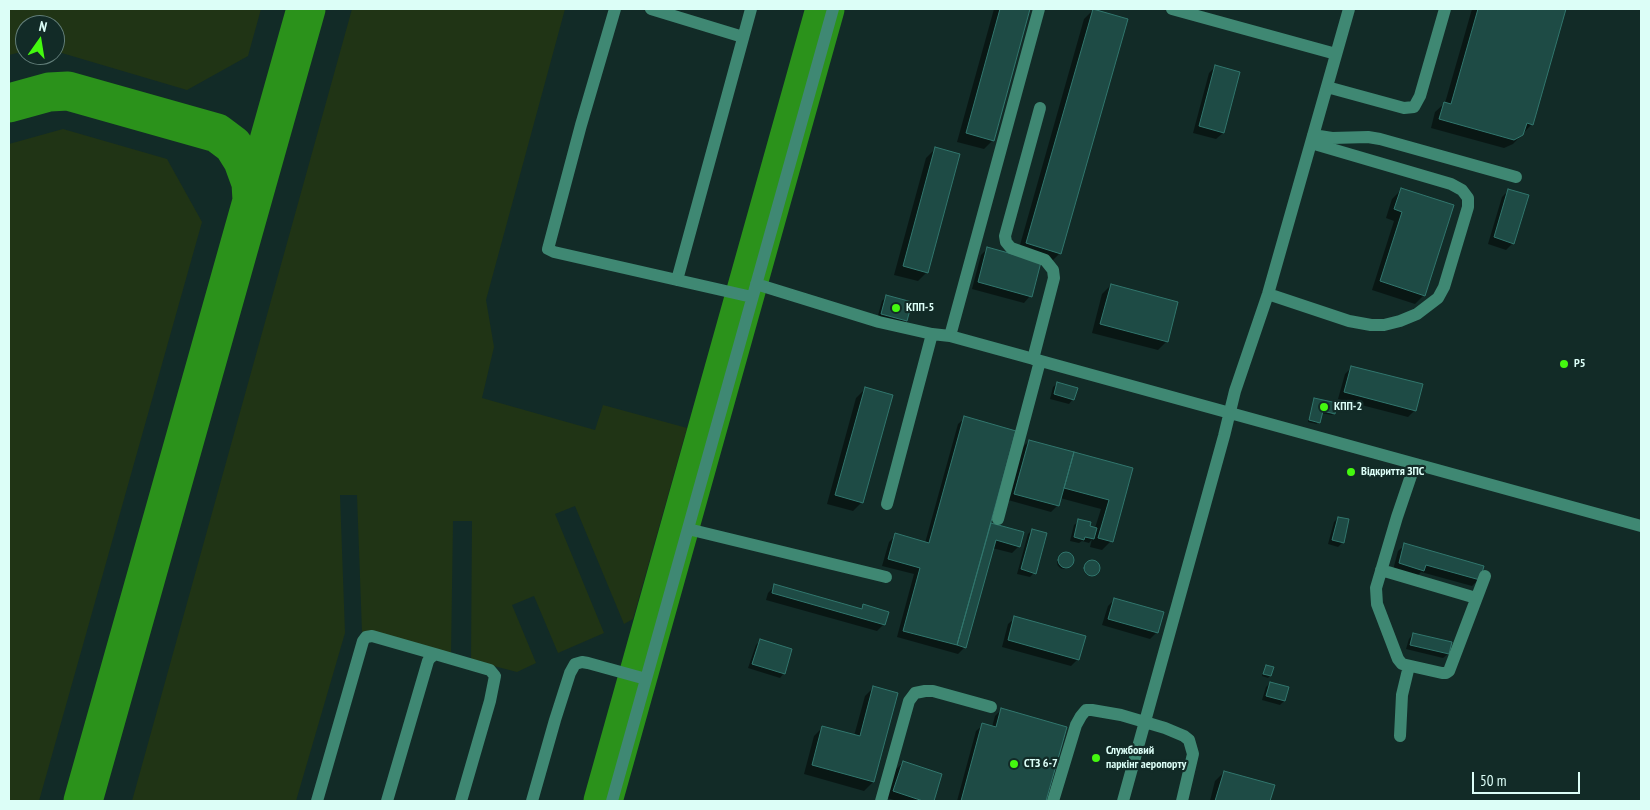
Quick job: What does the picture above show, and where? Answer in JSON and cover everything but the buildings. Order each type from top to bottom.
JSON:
[{"type":"lane","points":[[615,9],[586,107],[548,249],[554,252],[752,297]]},
{"type":"lane","points":[[677,280],[751,9]]},
{"type":"lane","points":[[612,801],[833,9]]},
{"type":"lane","points":[[950,336],[1039,9]]},
{"type":"lane","points":[[1172,9],[1336,54]]},
{"type":"lane","points":[[1123,801],[1234,391],[1268,294],[1349,9]]},
{"type":"lane","points":[[1327,87],[1404,108],[1414,106],[1420,96],[1445,9]]},
{"type":"lane","points":[[659,10],[743,37]]},
{"type":"lane","points":[[998,519],[1037,360],[1054,278],[1053,270],[1045,260],[1011,248],[1006,242],[1005,236],[1040,108]]},
{"type":"lane","points":[[1312,139],[1368,137],[1380,139],[1516,177]]},
{"type":"lane","points":[[1268,294],[1348,320],[1371,325],[1384,325],[1417,314],[1438,298],[1444,287],[1468,207],[1468,198],[1462,190],[1451,184],[1312,139]]},
{"type":"lane","points":[[756,284],[879,322],[932,334],[950,336],[1641,526]]},
{"type":"lane","points":[[887,504],[932,334]]},
{"type":"lane","points":[[1416,464],[1397,517],[1376,588],[1377,604],[1398,659],[1402,664],[1442,673],[1449,671],[1485,576]]},
{"type":"lane","points":[[688,528],[886,577]]},
{"type":"lane","points":[[1381,570],[1476,598]]},
{"type":"lane","points":[[317,801],[363,641],[366,637],[372,636],[490,670],[495,676],[490,701],[461,801]]},
{"type":"lane","points":[[388,801],[428,661],[435,654]]},
{"type":"lane","points":[[532,801],[555,720],[575,664],[588,663],[646,679]]},
{"type":"lane","points":[[1400,736],[1402,695],[1408,666]]},
{"type":"lane","points":[[881,801],[909,701],[915,693],[933,691],[991,707]]},
{"type":"lane","points":[[1053,801],[1076,725],[1086,710],[1145,722],[1165,728],[1189,740],[1193,754],[1182,801]]},
{"type":"green space","points":[[9,9],[261,9],[248,56],[187,90],[65,54],[65,15],[15,15],[15,54],[9,55]]},
{"type":"green space","points":[[352,9],[565,9],[486,300],[494,347],[482,398],[595,430],[603,405],[687,428],[633,619],[624,624],[575,506],[555,514],[604,633],[558,653],[534,596],[512,605],[536,663],[517,672],[471,660],[472,521],[453,521],[451,655],[362,632],[357,495],[340,495],[345,633],[296,801],[132,801]]},
{"type":"green space","points":[[63,129],[167,159],[202,222],[39,801],[9,801],[9,144]]},
{"type":"taxiway","points":[[83,801],[306,9]]},
{"type":"taxiway","points":[[603,801],[825,9]]},
{"type":"taxiway","points":[[9,103],[49,92],[68,91],[217,133],[233,145],[243,161],[251,183],[252,200]]},
{"type":"place","name":"КПП-5","points":[[896,308]]},
{"type":"place","name":"P5","points":[[1564,364]]},
{"type":"place","name":"КПП-2","points":[[1324,407]]},
{"type":"place","name":"Відкриття ЗПС","points":[[1351,472]]},
{"type":"place","name":"Службовий паркінг аеропорту","points":[[1096,758]]},
{"type":"place","name":"СТЗ 6-7","points":[[1014,764]]}]
